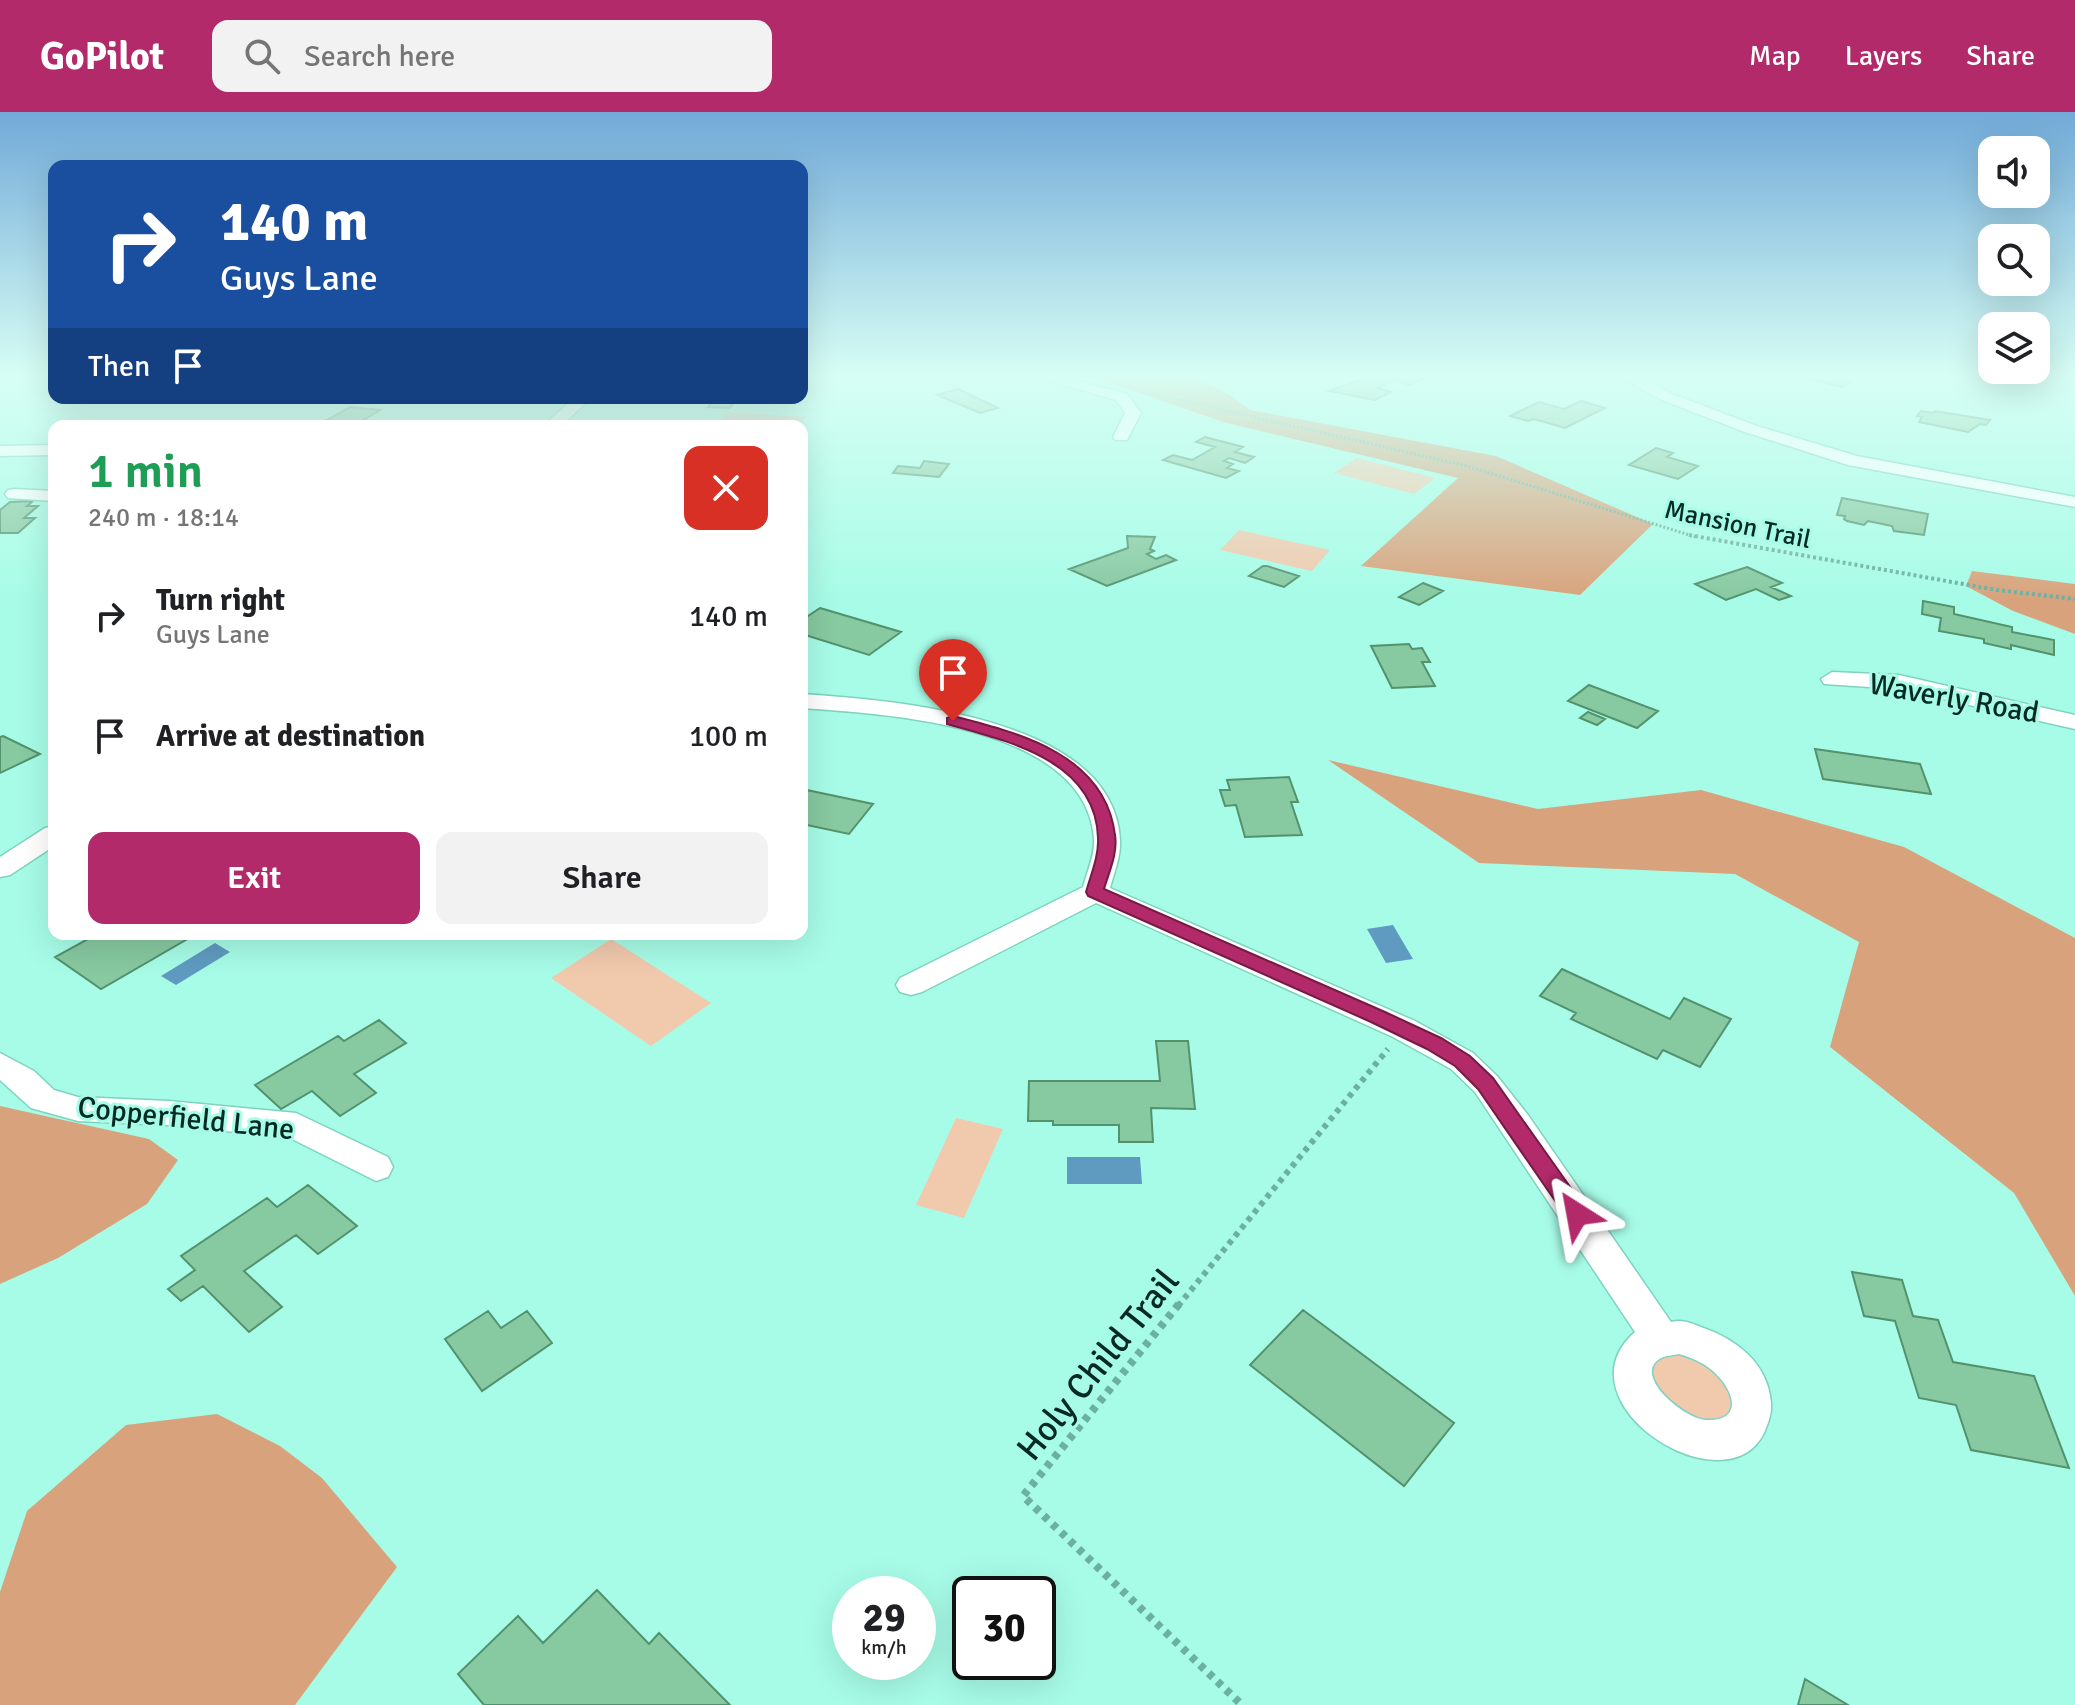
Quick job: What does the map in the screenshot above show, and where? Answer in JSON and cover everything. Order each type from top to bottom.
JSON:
[{"type":"street","points":[[0,451],[36,450]]},
{"type":"street","points":[[1817,450],[2075,502]]},
{"type":"street","points":[[14,494],[48,496]]},
{"type":"street","name":"Waverly Road","points":[[1832,679],[1899,682],[2075,722]]},
{"type":"street","points":[[808,702],[891,709],[967,724],[1016,739],[1061,761],[1084,782],[1098,803],[1107,836],[1106,854],[1095,892],[911,985]]},
{"type":"street","points":[[0,869],[48,838]]},
{"type":"street","points":[[1095,892],[1404,1029],[1462,1061],[1486,1084],[1661,1338]]},
{"type":"street","name":"Copperfield Lane","points":[[0,1065],[23,1079],[43,1099],[78,1109],[169,1113],[296,1126],[376,1167]]},
{"type":"path","name":"Mansion Trail","points":[[1399,450],[1467,466],[1618,515],[1701,538],[1997,590],[2075,599]]},
{"type":"path","name":"Holy Child Trail","points":[[1242,1705],[1023,1496],[1404,1029]]},
{"type":"shaded area","points":[[1342,450],[1466,450],[1496,456],[1653,524],[1580,595],[1361,566],[1458,478]]},
{"type":"shaded area","points":[[1357,458],[1435,478],[1414,494],[1334,473]]},
{"type":"shaded area","points":[[1239,530],[1330,550],[1312,571],[1220,550]]},
{"type":"shaded area","points":[[1972,571],[2075,584],[2075,634],[2013,611],[1966,586]]},
{"type":"shaded area","points":[[1328,760],[1538,809],[1701,790],[1904,847],[2075,938],[2075,1296],[2014,1193],[1830,1047],[1859,942],[1735,874],[1479,863]]},
{"type":"shaded area","points":[[613,940],[711,1003],[651,1046],[551,978]]},
{"type":"shaded area","points":[[0,1106],[149,1139],[178,1160],[147,1204],[58,1258],[0,1284]]},
{"type":"shaded area","points":[[956,1118],[1003,1129],[964,1218],[916,1205]]},
{"type":"shaded area","points":[[1692,1353],[1729,1378],[1734,1413],[1715,1425],[1674,1413],[1651,1379],[1651,1368],[1666,1354]]},
{"type":"shaded area","points":[[217,1414],[280,1446],[322,1478],[397,1567],[295,1705],[0,1705],[0,1592],[27,1511],[126,1425]]},
{"type":"water","points":[[1393,925],[1413,959],[1386,963],[1367,929]]},
{"type":"water","points":[[215,943],[230,952],[176,985],[161,976]]},
{"type":"water","points":[[1067,1157],[1140,1157],[1142,1184],[1067,1184]]},
{"type":"building","points":[[1209,450],[1238,450],[1235,452],[1254,457],[1245,463],[1229,458],[1224,461],[1233,464],[1227,468],[1239,471],[1226,478],[1163,460],[1173,455],[1192,460]]},
{"type":"building","points":[[1652,450],[1664,450],[1673,453],[1667,457],[1698,466],[1678,479],[1629,465]]},
{"type":"building","points":[[924,461],[949,464],[939,477],[893,473],[898,466],[920,468]]},
{"type":"building","points":[[1842,498],[1928,514],[1924,535],[1894,531],[1892,526],[1868,521],[1864,525],[1847,521],[1845,516],[1837,515]]},
{"type":"building","points":[[33,501],[27,506],[38,506],[24,518],[35,518],[18,533],[0,533],[0,510],[10,502]]},
{"type":"building","points":[[1127,536],[1155,537],[1150,549],[1154,551],[1147,554],[1156,559],[1166,555],[1176,560],[1107,586],[1069,569],[1128,548]]},
{"type":"building","points":[[1263,566],[1299,576],[1284,587],[1249,576]]},
{"type":"building","points":[[1747,567],[1782,583],[1771,587],[1791,596],[1779,600],[1756,589],[1726,600],[1695,584]]},
{"type":"building","points":[[1423,583],[1443,591],[1419,605],[1399,597]]},
{"type":"building","points":[[1923,601],[1954,607],[1954,614],[2012,627],[2012,632],[2054,640],[2054,655],[2011,645],[2011,649],[1984,643],[1984,639],[1939,631],[1941,618],[1922,614]]},
{"type":"building","points":[[820,608],[901,632],[869,655],[808,636],[808,616]]},
{"type":"building","points":[[1409,644],[1412,649],[1422,648],[1430,662],[1422,662],[1435,686],[1392,688],[1371,646]]},
{"type":"building","points":[[1589,685],[1658,711],[1637,728],[1568,701]]},
{"type":"building","points":[[1588,712],[1605,719],[1597,725],[1580,718]]},
{"type":"building","points":[[0,737],[40,754],[0,773]]},
{"type":"building","points":[[1815,749],[1920,764],[1931,794],[1823,779]]},
{"type":"building","points":[[1289,777],[1298,802],[1291,802],[1302,835],[1245,837],[1236,805],[1225,806],[1220,790],[1230,790],[1227,780]]},
{"type":"building","points":[[808,790],[873,804],[849,834],[808,825]]},
{"type":"building","points":[[86,940],[186,940],[101,989],[55,957]]},
{"type":"building","points":[[1562,969],[1670,1019],[1684,998],[1731,1019],[1700,1067],[1663,1050],[1657,1059],[1571,1019],[1576,1013],[1540,996]]},
{"type":"building","points":[[379,1020],[406,1043],[354,1074],[376,1093],[340,1116],[312,1091],[281,1109],[255,1085],[338,1036],[344,1041]]},
{"type":"building","points":[[1156,1041],[1188,1041],[1195,1109],[1151,1108],[1153,1142],[1119,1142],[1119,1125],[1053,1125],[1053,1121],[1028,1121],[1029,1081],[1160,1081]]},
{"type":"building","points":[[308,1185],[357,1226],[318,1254],[296,1235],[244,1271],[282,1307],[249,1332],[203,1286],[181,1301],[168,1289],[195,1270],[181,1256],[267,1198],[277,1207]]},
{"type":"building","points":[[1852,1272],[1902,1280],[1913,1316],[1938,1320],[1953,1362],[2034,1376],[2069,1468],[1971,1450],[1956,1405],[1919,1398],[1895,1321],[1864,1316]]},
{"type":"building","points":[[1303,1310],[1454,1423],[1404,1486],[1250,1365]]},
{"type":"building","points":[[488,1311],[501,1328],[527,1311],[552,1343],[482,1391],[445,1339]]},
{"type":"building","points":[[597,1590],[649,1644],[659,1633],[730,1705],[484,1705],[458,1674],[518,1616],[543,1643]]},
{"type":"building","points":[[1805,1679],[1848,1705],[1798,1705]]},
{"type":"route","points":[[953,721],[1016,739],[1046,752],[1084,782],[1098,803],[1107,836],[1106,854],[1095,892],[1378,1017],[1434,1043],[1462,1061],[1486,1084],[1577,1214]]}]
